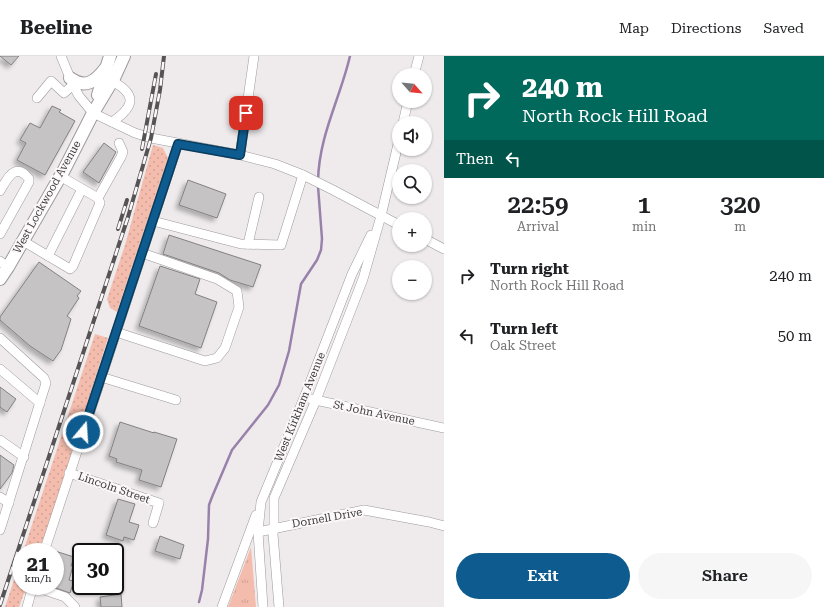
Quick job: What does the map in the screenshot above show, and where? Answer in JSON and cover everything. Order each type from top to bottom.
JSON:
[{"type":"main road","name":"West Lockwood Avenue","points":[[0,279],[4,264],[23,241],[60,176],[92,114],[112,81],[124,56]]},
{"type":"main road","points":[[72,82],[88,83],[101,75],[108,62]]},
{"type":"main road","name":"West Lockwood Avenue","points":[[92,114],[108,62]]},
{"type":"street","points":[[61,56],[79,96],[92,114],[145,136],[178,144],[240,155],[275,164],[306,176],[392,222]]},
{"type":"street","points":[[240,155],[254,56]]},
{"type":"street","points":[[416,68],[419,56]]},
{"type":"street","points":[[37,98],[51,81],[64,93],[72,82]]},
{"type":"street","points":[[112,81],[120,85],[128,92],[130,99],[129,108],[124,114],[112,122]]},
{"type":"street","points":[[98,198],[123,152],[119,143]]},
{"type":"street","points":[[47,543],[178,144]]},
{"type":"street","name":"West Kirkham Avenue","points":[[279,607],[273,534],[274,498],[316,400],[364,280],[395,156]]},
{"type":"street","points":[[0,191],[11,174],[15,172],[20,172],[29,180],[0,234]]},
{"type":"street","points":[[23,241],[70,269],[73,266],[100,204],[98,198],[60,176]]},
{"type":"street","points":[[153,221],[241,244],[281,245],[306,176]]},
{"type":"street","points":[[48,256],[82,189]]},
{"type":"street","points":[[248,244],[259,197]]},
{"type":"street","name":"West Kirkham Avenue","points":[[263,607],[258,532],[261,502],[304,398],[352,274],[381,216]]},
{"type":"street","points":[[432,243],[444,249]]},
{"type":"street","points":[[116,332],[205,361],[217,358],[225,348],[239,307],[237,291],[217,279],[142,253]]},
{"type":"street","points":[[0,338],[44,378],[46,383],[0,530]]},
{"type":"street","points":[[0,369],[40,403]]},
{"type":"street","points":[[101,377],[176,400]]},
{"type":"street","name":"St John Avenue","points":[[304,398],[444,428]]},
{"type":"street","points":[[0,440],[24,457]]},
{"type":"street","name":"Lincoln Street","points":[[70,473],[159,503],[153,523]]},
{"type":"street","points":[[0,497],[9,503]]},
{"type":"street","points":[[222,607],[261,502]]},
{"type":"street","name":"Dornell Drive","points":[[258,532],[364,510],[444,526]]},
{"type":"street","points":[[27,607],[30,595]]},
{"type":"street","points":[[59,595],[65,597],[75,607]]},
{"type":"green space","points":[[153,145],[163,148],[168,158],[117,312],[110,308],[107,299],[125,245]]},
{"type":"green space","points":[[95,334],[108,338],[43,543],[26,543]]},
{"type":"green space","points":[[251,547],[256,607],[228,607]]},
{"type":"green space","points":[[12,586],[12,595],[23,595],[19,607],[5,607]]},
{"type":"building","points":[[0,56],[19,56],[11,65]]},
{"type":"building","points":[[52,106],[61,110],[59,112],[75,121],[45,175],[17,160],[26,143],[20,140],[30,123],[40,128]]},
{"type":"building","points":[[104,143],[116,152],[99,183],[83,172]]},
{"type":"building","points":[[188,180],[226,194],[217,218],[179,205]]},
{"type":"building","points":[[169,235],[261,265],[253,287],[230,280],[219,273],[163,254]]},
{"type":"building","points":[[39,262],[81,291],[77,296],[79,298],[67,316],[71,319],[61,350],[53,361],[30,346],[0,320],[0,317]]},
{"type":"building","points":[[160,266],[200,279],[195,294],[217,302],[201,348],[139,326]]},
{"type":"building","points":[[0,387],[16,399],[7,412],[0,407]]},
{"type":"building","points":[[120,422],[177,439],[161,487],[139,480],[142,470],[116,462],[117,459],[109,456]]},
{"type":"building","points":[[0,455],[14,465],[12,473],[0,489]]},
{"type":"building","points":[[118,499],[135,504],[129,522],[139,525],[134,540],[124,537],[123,541],[106,535]]},
{"type":"building","points":[[160,536],[184,545],[180,559],[155,551]]},
{"type":"building","points":[[64,554],[72,556],[72,570],[69,580],[72,581],[70,593],[64,591]]},
{"type":"building","points":[[121,595],[122,607],[101,607],[100,597]]},
{"type":"waterway","points":[[318,181],[322,148],[350,56]]},
{"type":"waterway","points":[[199,602],[202,590],[208,539],[209,505],[232,450],[268,405],[279,385],[289,351],[301,284],[317,260],[321,250],[322,239],[318,186]]},
{"type":"railway","points":[[0,605],[128,217],[151,138],[160,90],[164,56]]},
{"type":"railway","points":[[142,149],[156,74]]},
{"type":"railway","points":[[118,229],[127,200]]},
{"type":"route","points":[[83,432],[178,144],[240,155],[246,113]]}]
